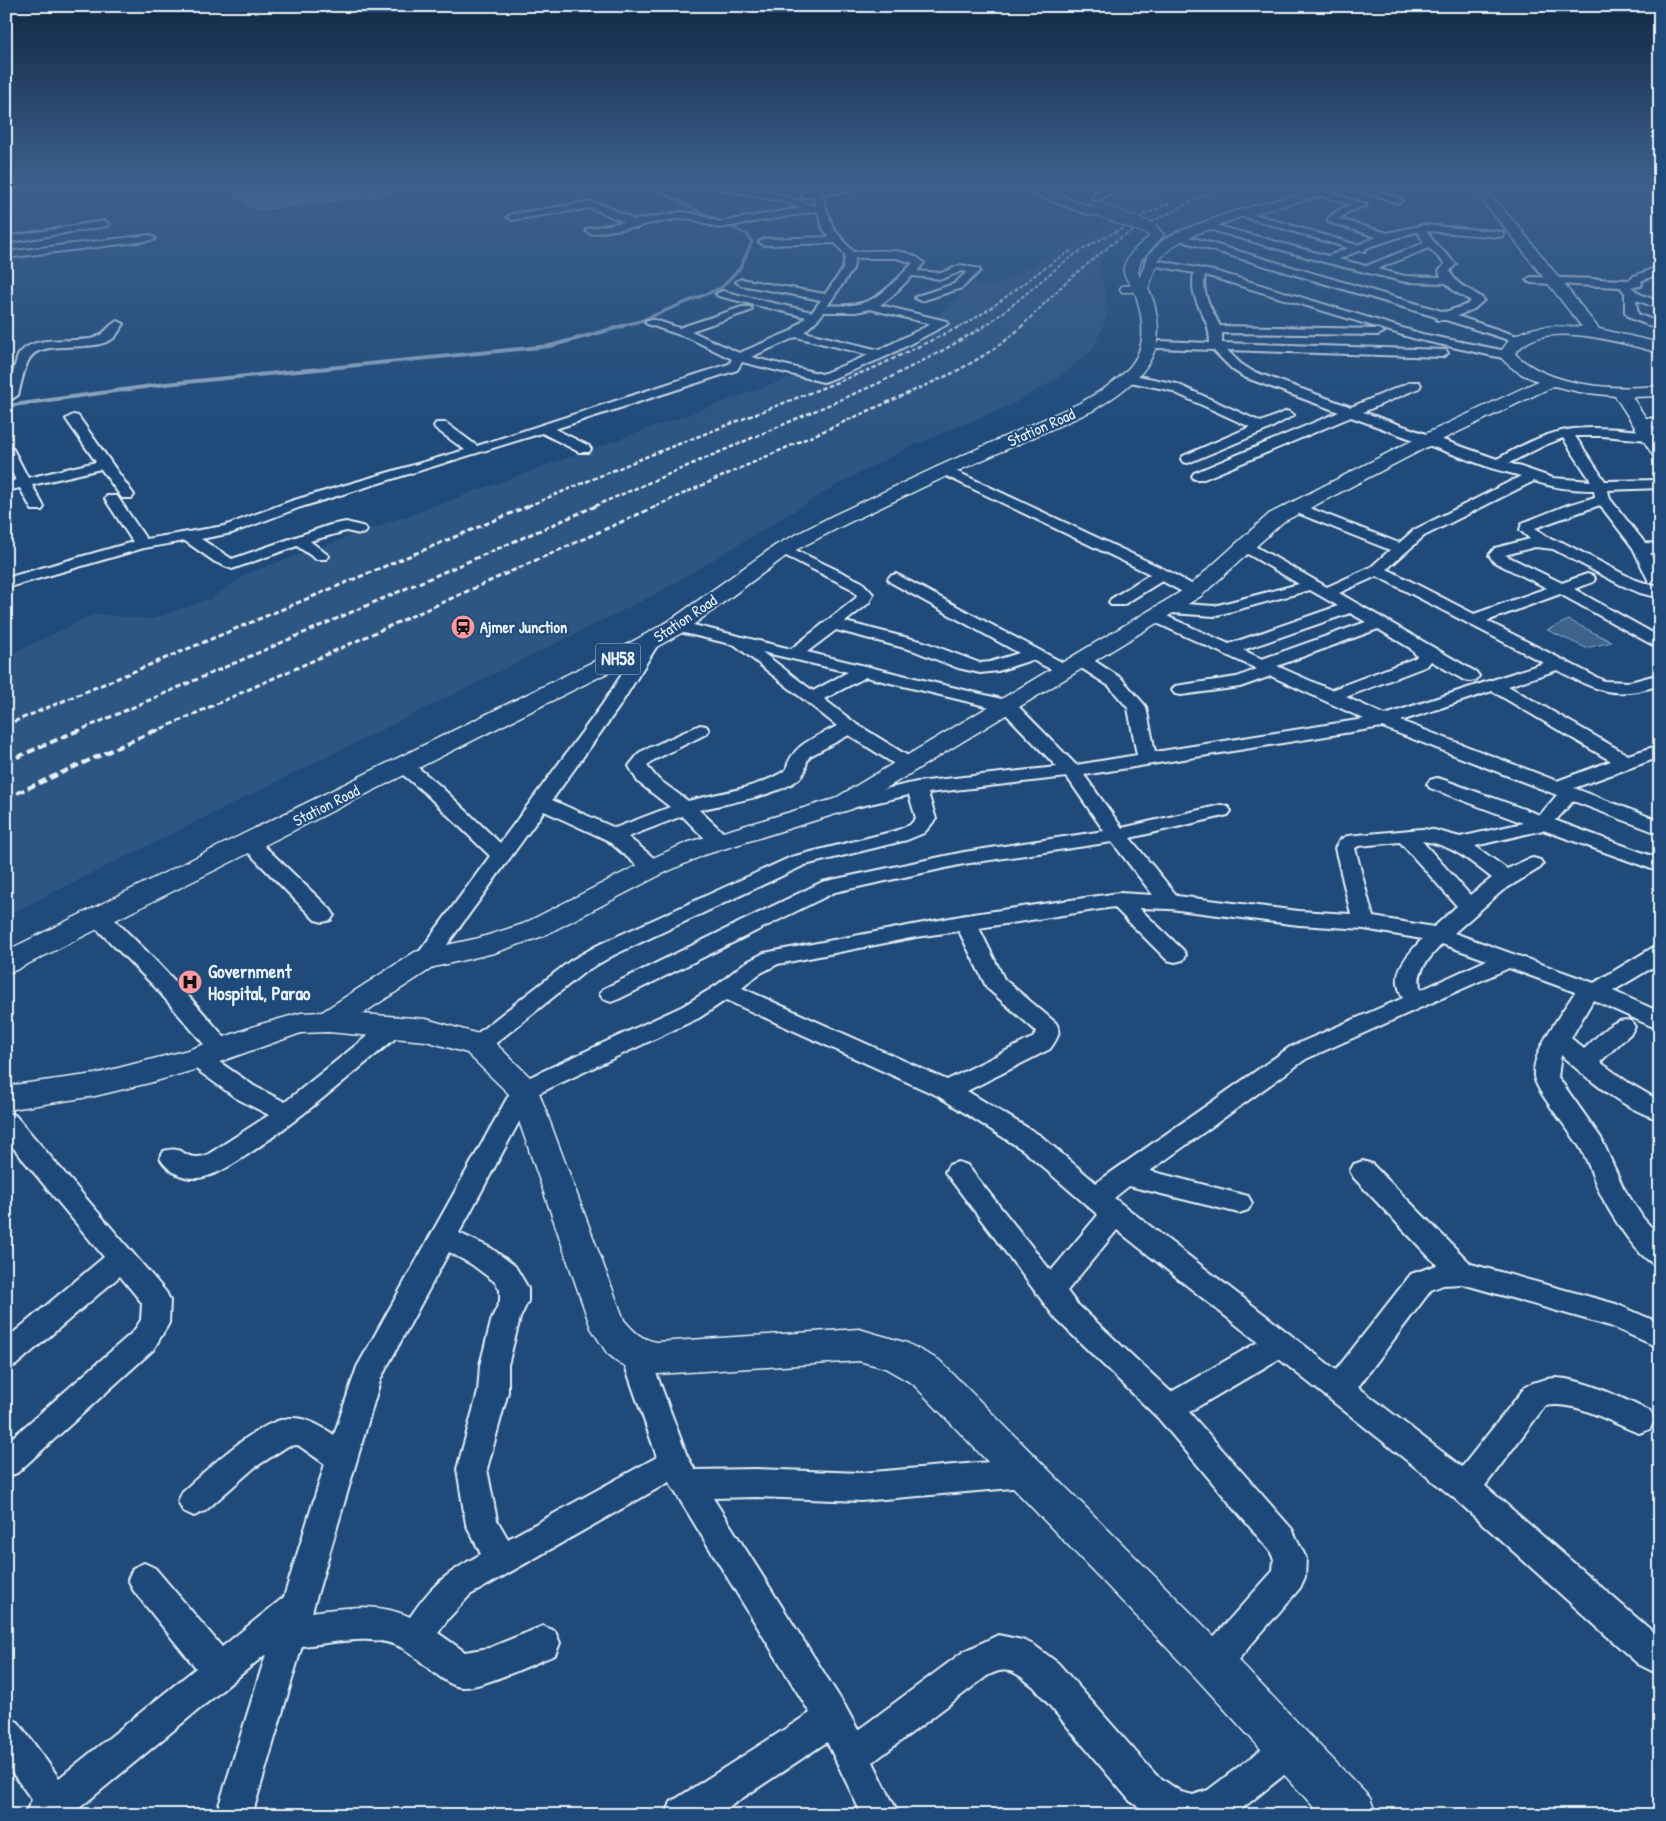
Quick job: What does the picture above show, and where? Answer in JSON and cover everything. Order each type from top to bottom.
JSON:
[{"type":"main road","name":"Station Road","points":[[6,945],[131,881],[319,791],[418,739],[624,640],[782,537],[866,490],[1079,395],[1110,375],[1119,365],[1130,348],[1141,320],[1134,289],[1121,279],[1119,269]]},
{"type":"main road","points":[[1134,289],[1147,280],[1148,269]]},
{"type":"main road","points":[[1543,269],[1594,333]]},
{"type":"main road","points":[[1529,276],[1542,295]]},
{"type":"main road","points":[[1559,317],[1570,332]]},
{"type":"main road","name":"Station Road","points":[[6,963],[250,843],[652,640],[677,626],[783,549],[839,520],[1086,407],[1129,378],[1149,351],[1152,326],[1141,320]]},
{"type":"main road","points":[[6,951],[439,734],[650,631],[676,615],[761,554],[863,496],[910,473],[1060,408],[1093,391],[1109,381],[1125,367],[1136,346],[1141,320]]},
{"type":"main road","points":[[6,958],[670,626],[784,545],[828,520],[938,467],[1072,409],[1095,396],[1123,376],[1135,363],[1140,350],[1141,320]]},
{"type":"main road","points":[[1657,343],[1594,333],[1540,334],[1519,340],[1508,356],[1524,368],[1553,380],[1585,388],[1637,393],[1660,390]]},
{"type":"main road","points":[[328,1022],[425,958],[484,946],[533,930],[653,868],[720,840],[844,804],[1194,592],[1276,518],[1428,440],[1553,380]]},
{"type":"main road","points":[[1620,392],[1660,453]]},
{"type":"main road","points":[[1637,393],[1660,418]]},
{"type":"main road","points":[[6,1098],[95,1085],[210,1054],[277,1030],[301,1024],[328,1022],[426,1030],[478,1045],[524,1090],[608,1328],[620,1342],[635,1354],[657,1358],[859,1345],[894,1354],[926,1372],[1212,1664],[1353,1815]]},
{"type":"street","points":[[6,583],[142,544],[227,530],[296,504],[475,451],[727,370],[733,367],[739,358],[795,333],[818,312],[848,269]]},
{"type":"street","points":[[722,294],[818,312],[850,311],[871,306],[880,301],[913,269]]},
{"type":"street","points":[[909,273],[942,276],[959,269]]},
{"type":"street","points":[[921,298],[958,286],[975,271],[966,269]]},
{"type":"street","points":[[1171,269],[1202,279],[1400,332],[1508,356]]},
{"type":"street","points":[[1285,269],[1519,340]]},
{"type":"street","points":[[1295,272],[1304,269]]},
{"type":"street","points":[[1368,269],[1454,289],[1478,300],[1470,307],[1445,316],[1414,334],[1410,342],[1418,351]]},
{"type":"street","points":[[1446,269],[1444,271],[1447,280],[1454,289]]},
{"type":"street","points":[[1660,269],[1635,280],[1631,312],[1634,316],[1660,327]]},
{"type":"street","points":[[1529,276],[1554,281],[1634,287],[1660,306]]},
{"type":"street","points":[[1202,279],[1198,293],[1216,329],[1216,346],[1237,367],[1248,374],[1531,477],[1602,492],[1660,484]]},
{"type":"street","points":[[1409,279],[1447,280]]},
{"type":"street","points":[[741,282],[829,298]]},
{"type":"street","points":[[1268,303],[1295,311]]},
{"type":"street","points":[[651,322],[694,336],[739,358],[823,378],[881,354],[942,323],[871,306]]},
{"type":"street","points":[[678,332],[746,309]]},
{"type":"street","points":[[6,399],[12,395],[24,356],[28,352],[46,346],[104,338],[109,336],[118,324]]},
{"type":"street","points":[[1216,329],[1400,332]]},
{"type":"street","points":[[795,333],[881,354]]},
{"type":"street","points":[[1160,345],[1418,351],[1508,356]]},
{"type":"street","points":[[1129,378],[1158,382],[1262,427]]},
{"type":"street","points":[[1199,476],[1415,385]]},
{"type":"street","points":[[1188,460],[1287,415]]},
{"type":"street","points":[[72,419],[127,495]]},
{"type":"street","points":[[1496,465],[1548,438],[1566,433],[1644,429],[1660,423]]},
{"type":"street","points":[[441,426],[475,451]]},
{"type":"street","points":[[544,429],[584,449]]},
{"type":"street","points":[[1566,433],[1602,492],[1640,547],[1660,601]]},
{"type":"street","points":[[6,448],[38,507]]},
{"type":"street","points":[[6,487],[104,464]]},
{"type":"street","points":[[945,470],[1162,574],[1194,592]]},
{"type":"street","points":[[1326,593],[1378,570],[1419,533],[1531,477]]},
{"type":"street","points":[[1602,492],[1527,526],[1527,530],[1546,542],[1654,588]]},
{"type":"street","points":[[112,499],[142,544]]},
{"type":"street","points":[[1297,508],[1401,549]]},
{"type":"street","points":[[187,536],[220,559],[232,564],[338,527],[346,526],[360,530]]},
{"type":"street","points":[[298,540],[321,556]]},
{"type":"street","points":[[1546,542],[1535,542],[1500,551],[1497,556],[1499,559],[1562,589],[1660,644]]},
{"type":"street","points":[[1246,547],[1470,676]]},
{"type":"street","points":[[1640,547],[1660,549]]},
{"type":"street","points":[[783,549],[863,591],[865,594],[863,600],[795,654]]},
{"type":"street","points":[[1378,570],[1476,619],[1600,685],[1616,689],[1636,688],[1660,679]]},
{"type":"street","points":[[1117,602],[1162,574]]},
{"type":"street","points":[[1476,619],[1587,579]]},
{"type":"street","points":[[896,580],[1063,670]]},
{"type":"street","points":[[1163,612],[1214,611],[1312,585]]},
{"type":"street","points":[[1228,650],[1352,607]]},
{"type":"street","points":[[1163,612],[1228,650],[1384,722],[1660,828]]},
{"type":"street","points":[[1182,690],[1240,682],[1266,668],[1380,623]]},
{"type":"street","points":[[833,624],[918,646],[973,666],[992,667],[1033,654]]},
{"type":"street","points":[[677,626],[1008,706],[1072,771],[1117,835],[1170,902]]},
{"type":"street","points":[[425,958],[610,707],[652,640]]},
{"type":"street","points":[[736,640],[849,727],[909,765]]},
{"type":"street","points":[[1330,697],[1421,662],[1426,656],[1424,651]]},
{"type":"street","points":[[1081,660],[1115,682],[1137,707],[1147,759]]},
{"type":"street","points":[[844,804],[917,788],[1072,771],[1384,722],[1558,664]]},
{"type":"street","points":[[812,698],[864,671]]},
{"type":"street","points":[[1494,685],[1626,762]]},
{"type":"street","points":[[614,836],[685,808],[746,793],[788,778],[795,772],[798,758],[803,752],[849,727]]},
{"type":"street","points":[[700,730],[647,756],[641,760],[638,766],[639,770],[648,780],[685,808],[720,840]]},
{"type":"street","points":[[1458,844],[1546,819],[1563,791],[1591,774],[1660,752]]},
{"type":"street","points":[[403,765],[500,855]]},
{"type":"street","points":[[1437,784],[1546,819],[1660,866]]},
{"type":"street","points":[[478,1045],[578,966],[606,950],[798,861],[900,836],[917,829],[926,819],[917,788]]},
{"type":"street","points":[[540,802],[614,836],[653,868]]},
{"type":"street","points":[[612,994],[829,887],[964,858],[1117,835],[1220,811]]},
{"type":"street","points":[[1406,836],[1470,908]]},
{"type":"street","points":[[1364,922],[1345,848],[1347,844],[1354,840],[1432,836],[1458,844],[1506,878]]},
{"type":"street","points":[[250,843],[323,915]]},
{"type":"street","points":[[1416,1001],[1407,985],[1408,974],[1413,964],[1439,935],[1506,878],[1533,864]]},
{"type":"street","points":[[1119,900],[1175,955]]},
{"type":"street","points":[[234,1815],[367,1376],[524,1090],[691,1012],[725,990],[751,969],[772,958],[916,930],[1119,900],[1170,902],[1299,918],[1364,922],[1439,935],[1592,991],[1660,1022]]},
{"type":"street","points":[[98,917],[132,947],[169,986],[210,1054],[246,1092],[288,1114]]},
{"type":"street","points":[[947,1090],[1042,1043],[1048,1036],[1048,1029],[995,983],[966,922]]},
{"type":"street","points":[[1660,953],[1592,991],[1558,1039],[1548,1057],[1546,1078],[1592,1144],[1612,1191],[1634,1226],[1660,1256]]},
{"type":"street","points":[[1051,1291],[1125,1175],[1298,1053],[1508,960]]},
{"type":"street","points":[[725,990],[947,1090],[1032,1143],[1105,1206],[1465,1488],[1643,1646],[1660,1658]]},
{"type":"street","points":[[173,1158],[185,1167],[199,1168],[216,1162],[288,1114],[394,1027]]},
{"type":"street","points":[[1584,1063],[1623,1027]]},
{"type":"street","points":[[1558,1039],[1584,1063],[1643,1104],[1660,1111]]},
{"type":"street","points":[[6,1122],[156,1300],[155,1324],[143,1342],[6,1463]]},
{"type":"street","points":[[1363,1171],[1462,1273]]},
{"type":"street","points":[[958,1172],[1066,1311],[1168,1409],[1281,1540],[1290,1558],[1289,1577],[1212,1664]]},
{"type":"street","points":[[1125,1175],[1239,1204]]},
{"type":"street","points":[[443,1237],[481,1256],[505,1274],[514,1288],[514,1301],[506,1318],[494,1365],[493,1392],[472,1469],[482,1524],[502,1560]]},
{"type":"street","points":[[6,1356],[121,1259]]},
{"type":"street","points":[[1339,1389],[1421,1282],[1442,1274],[1462,1273],[1616,1316],[1660,1336]]},
{"type":"street","points":[[1168,1409],[1280,1344]]},
{"type":"street","points":[[635,1354],[680,1474],[833,1718],[881,1815]]},
{"type":"street","points":[[1465,1488],[1536,1395],[1556,1391],[1584,1397],[1639,1420]]},
{"type":"street","points":[[194,1500],[260,1445],[279,1433],[295,1431],[313,1438],[342,1459]]},
{"type":"street","points":[[416,1637],[436,1607],[459,1584],[502,1560],[680,1474],[756,1483],[861,1487],[1025,1472]]},
{"type":"street","points":[[144,1579],[220,1670]]},
{"type":"street","points":[[6,1734],[49,1809],[220,1670],[293,1619],[372,1623],[396,1628],[416,1637],[461,1670],[490,1665],[543,1643]]},
{"type":"street","points":[[852,1756],[975,1664],[998,1652],[1022,1657],[1046,1675],[1144,1788],[1174,1808],[1193,1813],[1219,1804],[1291,1748]]},
{"type":"street","points":[[684,1815],[833,1718]]},
{"type":"shaded area","points":[[1025,269],[1100,269],[1108,313],[1093,350],[1057,379],[1011,405],[912,446],[842,482],[658,593],[6,916],[6,657],[94,614],[151,619],[210,599],[246,574],[798,375],[814,378],[916,336],[972,284],[996,286]]},
{"type":"shaded area","points":[[1569,620],[1612,642],[1586,648],[1547,630]]},
{"type":"waterway","points":[[618,327],[640,321],[721,288],[739,269]]},
{"type":"waterway","points":[[6,406],[166,384],[550,346],[623,326]]},
{"type":"railway","points":[[960,327],[988,310],[1043,269]]},
{"type":"railway","points":[[983,327],[1056,269]]},
{"type":"railway","points":[[656,506],[953,373],[998,346],[1015,333],[1082,269]]},
{"type":"railway","points":[[595,506],[879,383],[940,352],[985,326]]},
{"type":"railway","points":[[528,506],[648,456],[876,367],[960,327]]},
{"type":"railway","points":[[6,725],[531,505]]},
{"type":"railway","points":[[76,732],[598,505]]},
{"type":"railway","points":[[154,732],[659,505]]},
{"type":"railway","points":[[6,762],[79,730]]},
{"type":"railway","points":[[6,798],[156,730]]},
{"type":"place","name":"Ajmer Junction","points":[[463,627]]},
{"type":"place","name":"Government Hospital, Parao","points":[[190,982]]}]
